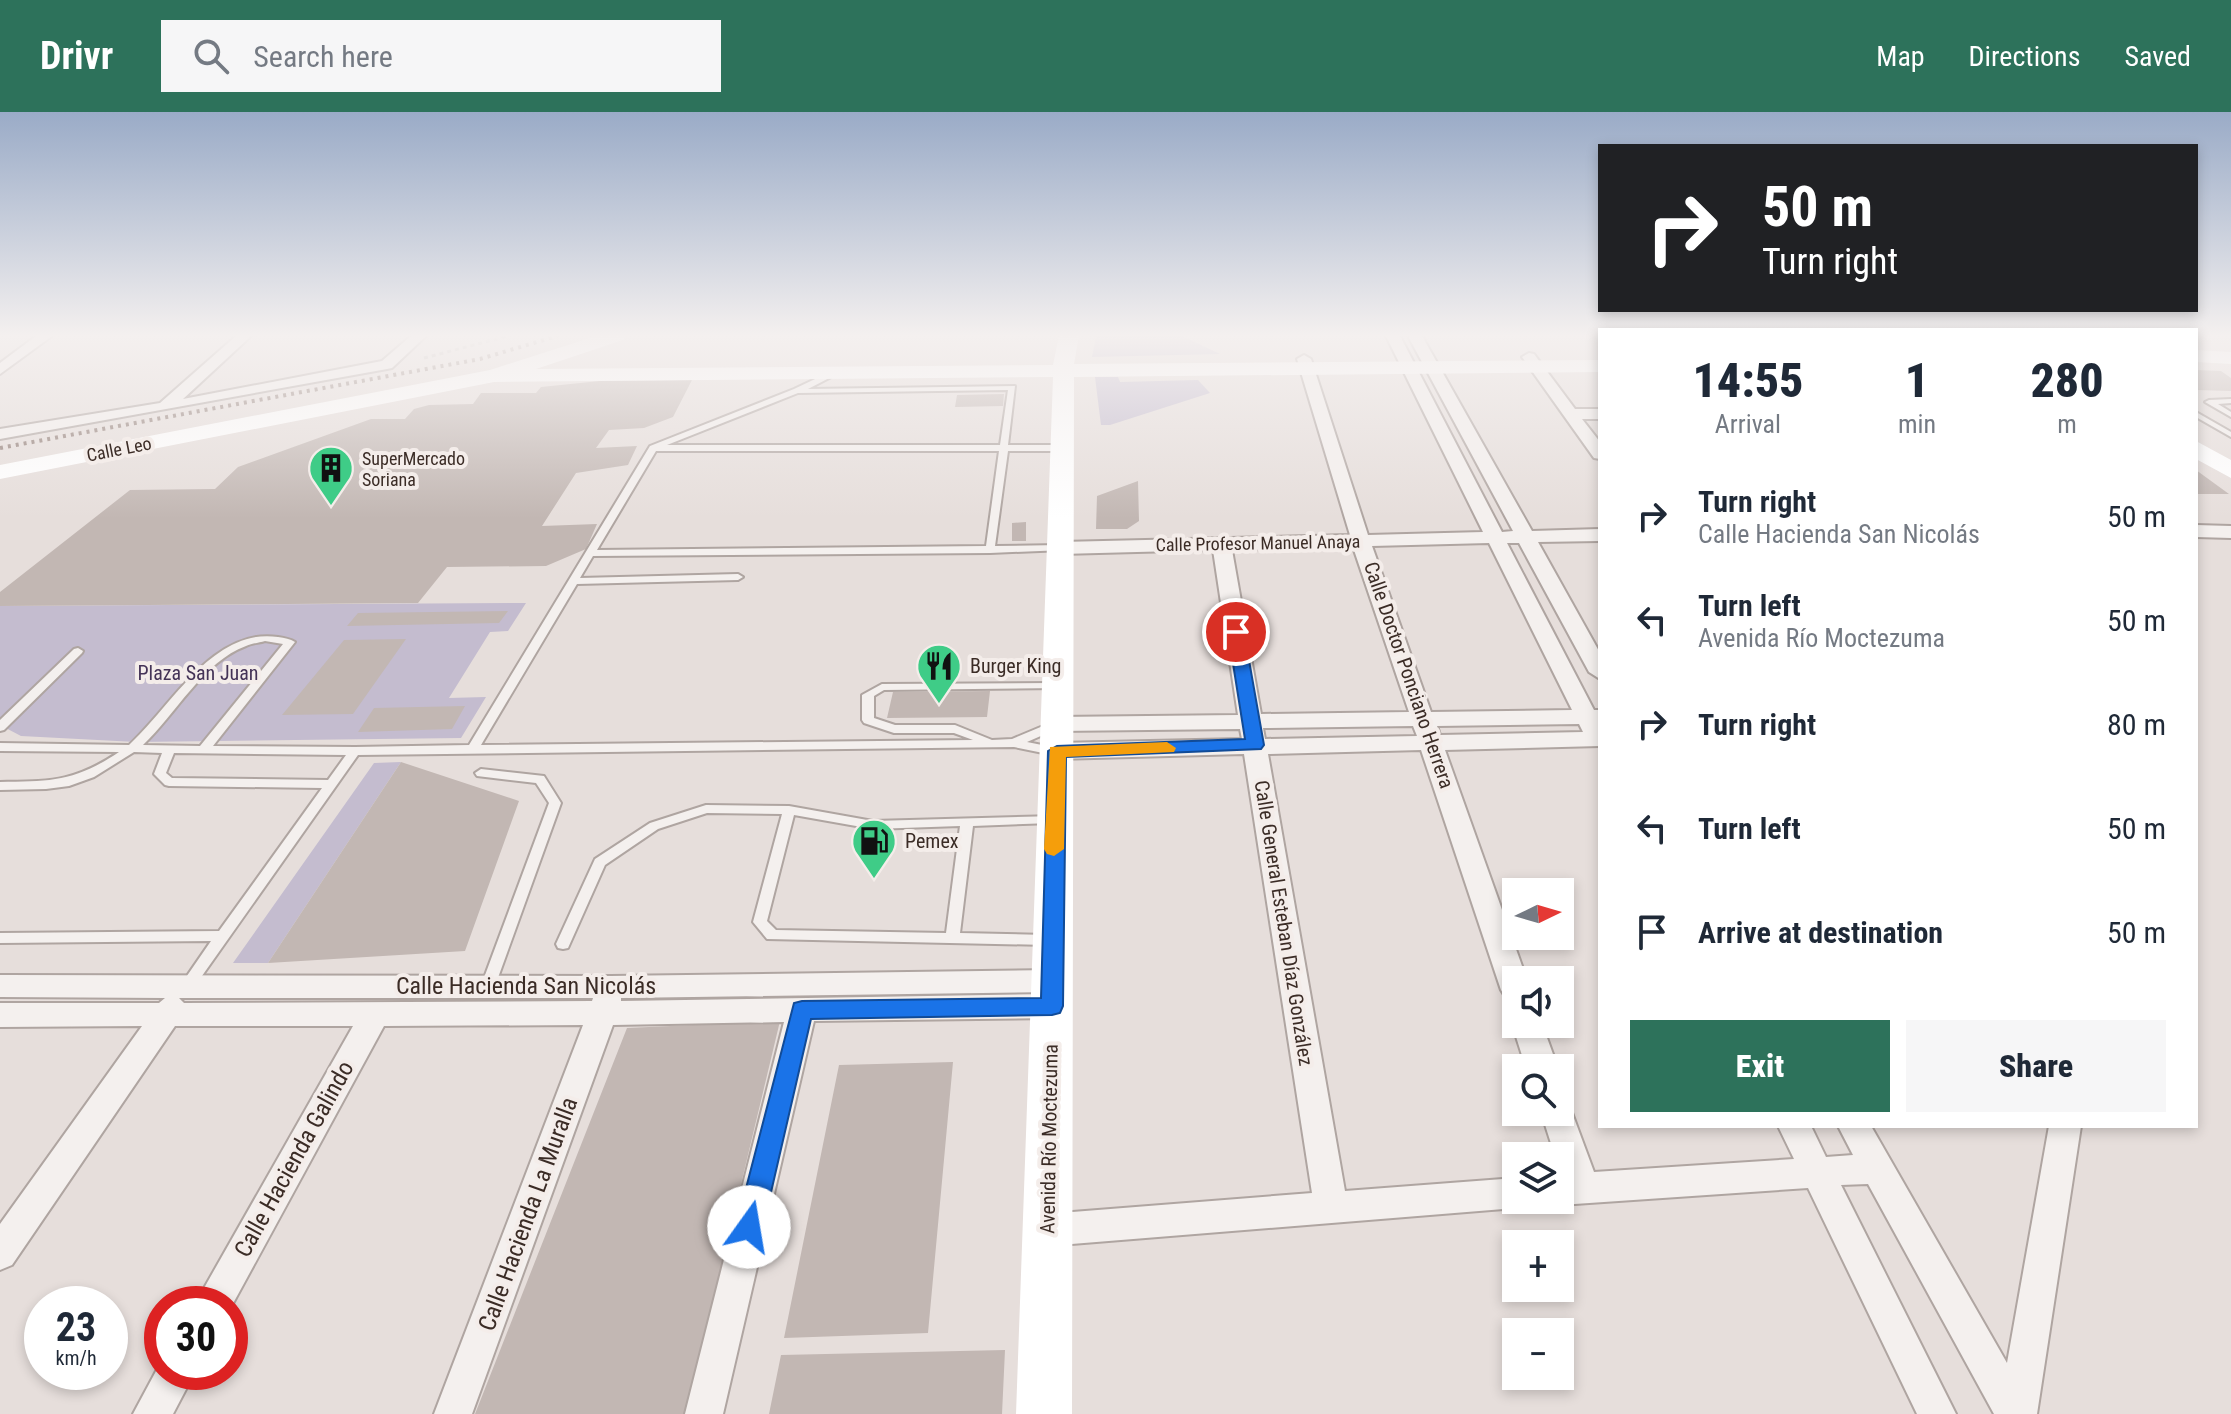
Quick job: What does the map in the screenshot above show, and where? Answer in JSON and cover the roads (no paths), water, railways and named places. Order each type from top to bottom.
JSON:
[{"type":"street","points":[[165,407],[176,397]]},
{"type":"street","points":[[0,434],[219,397]]},
{"type":"street","name":"Calle Leo","points":[[0,472],[387,397]]},
{"type":"street","name":"Avenida Río Moctezuma","points":[[1044,1414],[1064,397]]},
{"type":"street","name":"Calle Doctor Ponciano Herrera","points":[[1316,397],[1361,541],[1429,730],[1508,966]]},
{"type":"street","points":[[1057,738],[1429,730],[1597,731],[1495,536],[1433,397]]},
{"type":"street","points":[[1439,397],[1525,536],[1598,668]]},
{"type":"street","points":[[1558,397],[1598,451]]},
{"type":"street","points":[[1571,414],[1598,414]]},
{"type":"street","points":[[2198,435],[2231,457]]},
{"type":"street","points":[[2198,449],[2231,471]]},
{"type":"street","points":[[2200,531],[2231,532]]},
{"type":"street","points":[[2200,531],[2231,549]]},
{"type":"street","name":"Calle Profesor Manuel Anaya","points":[[1061,548],[1598,535]]},
{"type":"street","name":"Calle General Esteban Díaz González","points":[[1221,543],[1331,1208]]},
{"type":"street","name":"Calle Hacienda San Nicolás","points":[[0,986],[488,986],[607,1000],[802,1010],[1052,994]]},
{"type":"street","points":[[0,1253],[187,986]]},
{"type":"street","name":"Calle Hacienda San Nicolás","points":[[0,1015],[375,1014],[607,1000],[1052,994]]},
{"type":"street","name":"Calle Hacienda La Muralla","points":[[453,1414],[607,1000]]},
{"type":"street","points":[[704,1414],[802,1010]]},
{"type":"street","name":"Calle Hacienda Galindo","points":[[223,1286],[375,1014]]},
{"type":"street","points":[[1795,1128],[1937,1414]]},
{"type":"street","points":[[1855,1128],[2017,1414]]},
{"type":"street","points":[[2017,1414],[2065,1128]]},
{"type":"street","points":[[1574,1189],[1878,1168]]},
{"type":"street","points":[[1047,1230],[1502,1194]]},
{"type":"street","points":[[152,1414],[166,1390]]},
{"type":"lane","points":[[473,749],[653,448],[782,397]]},
{"type":"lane","points":[[990,550],[1011,397]]},
{"type":"lane","points":[[2231,401],[2209,402],[2231,415]]},
{"type":"lane","points":[[2198,415],[2231,435]]},
{"type":"lane","points":[[653,448],[1063,448]]},
{"type":"lane","points":[[590,553],[1061,548]]},
{"type":"lane","points":[[574,581],[738,577]]},
{"type":"lane","points":[[0,786],[64,783],[89,775],[134,748],[219,656],[247,640],[275,638],[290,642],[204,749]]},
{"type":"lane","points":[[0,727],[78,651]]},
{"type":"lane","points":[[993,743],[955,729],[894,729],[868,720],[868,695],[882,687],[1059,686]]},
{"type":"lane","points":[[1014,743],[1057,738]]},
{"type":"lane","points":[[0,747],[355,751],[1014,743],[1057,738]]},
{"type":"lane","points":[[170,748],[160,774],[169,782],[331,784]]},
{"type":"lane","points":[[187,986],[355,751]]},
{"type":"lane","points":[[481,773],[540,779],[555,803],[488,986]]},
{"type":"lane","points":[[563,944],[600,862],[654,826],[706,809],[789,810],[873,825],[1054,818]]},
{"type":"lane","points":[[789,810],[760,922],[772,935],[1053,940]]},
{"type":"lane","points":[[952,938],[967,822]]},
{"type":"lane","points":[[0,938],[222,936]]},
{"type":"railway","points":[[0,448],[276,397]]},
{"type":"place","name":"SuperMercado Soriana","points":[[331,507]]},
{"type":"place","name":"Burger King","points":[[939,705]]},
{"type":"place","name":"Pemex","points":[[874,880]]},
{"type":"park label","name":"Plaza San Juan","points":[[198,673]]}]
